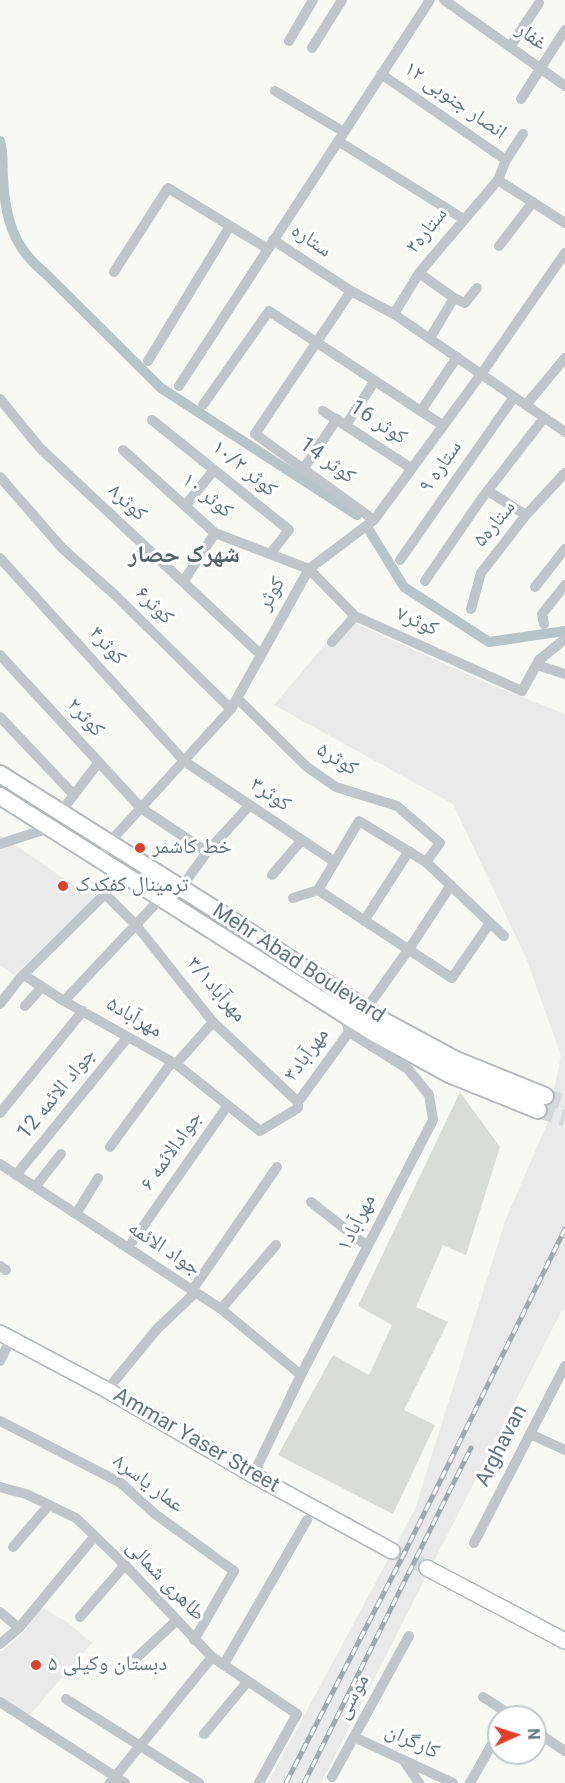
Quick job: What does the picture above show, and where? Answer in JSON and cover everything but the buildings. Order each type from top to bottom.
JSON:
[{"type":"main road","name":"Mehr Abad Boulevard","points":[[0,774],[181,888],[366,1009],[456,1060],[542,1103],[450,1074],[345,1015],[0,796]]},
{"type":"street","points":[[289,41],[313,0]]},
{"type":"street","points":[[312,48],[342,0]]},
{"type":"street","name":"ستاره","points":[[430,0],[271,244],[394,314],[565,432]]},
{"type":"street","name":"غفار","points":[[444,0],[457,4],[510,47],[565,86]]},
{"type":"street","points":[[510,47],[539,3]]},
{"type":"street","points":[[521,99],[565,30]]},
{"type":"street","name":"انصار جنوبی ۱۲","points":[[381,74],[506,160]]},
{"type":"street","points":[[275,91],[462,218]]},
{"type":"street","points":[[523,134],[506,160],[498,180],[565,223]]},
{"type":"street","name":"ستاره۲","points":[[394,314],[418,273],[462,218],[498,180]]},
{"type":"street","points":[[114,272],[168,188],[230,226],[271,244],[179,386]]},
{"type":"street","points":[[500,246],[533,202]]},
{"type":"street","points":[[148,361],[230,226]]},
{"type":"street","name":"کوثر","points":[[98,860],[108,844],[231,709],[309,569],[375,520],[482,373],[565,253]]},
{"type":"street","points":[[418,273],[465,303],[477,288]]},
{"type":"street","points":[[316,344],[351,291]]},
{"type":"street","points":[[430,338],[454,298]]},
{"type":"street","points":[[203,405],[269,311],[442,425]]},
{"type":"street","name":"کوثر 14","points":[[316,344],[255,434],[375,520]]},
{"type":"street","points":[[421,411],[457,357]]},
{"type":"street","points":[[526,405],[565,358]]},
{"type":"street","points":[[304,468],[374,382]]},
{"type":"street","name":"ستاره ۹","points":[[400,560],[514,397]]},
{"type":"street","name":"کوثر۸","points":[[0,399],[40,448],[260,654]]},
{"type":"street","name":"کوثر 16","points":[[323,411],[411,468]]},
{"type":"street","points":[[425,581],[488,491],[544,418]]},
{"type":"street","name":"کوثر ۱۰/۲","points":[[152,420],[289,530],[270,554]]},
{"type":"street","name":"کوثر ۱۰","points":[[123,450],[216,532],[309,569]]},
{"type":"street","points":[[185,506],[214,470]]},
{"type":"street","name":"ستاره۵","points":[[471,609],[481,573],[526,515],[565,473]]},
{"type":"street","name":"کوثر۶","points":[[0,477],[62,548],[115,595],[231,709]]},
{"type":"street","points":[[488,491],[526,515]]},
{"type":"street","points":[[183,582],[216,532]]},
{"type":"street","points":[[535,587],[565,549]]},
{"type":"street","name":"کوثر۴","points":[[0,558],[184,761]]},
{"type":"street","name":"کوثر۷","points":[[309,569],[355,616],[522,691],[537,665]]},
{"type":"street","points":[[544,624],[542,614],[565,585]]},
{"type":"street","points":[[332,642],[355,616]]},
{"type":"street","points":[[565,639],[537,665],[565,674]]},
{"type":"street","name":"کوثر۲","points":[[0,655],[141,808],[207,852]]},
{"type":"street","name":"کوثر۵","points":[[238,699],[307,767],[336,787],[397,806],[440,843],[426,862]]},
{"type":"street","points":[[0,717],[74,795]]},
{"type":"street","name":"کوثر۳","points":[[184,761],[335,862]]},
{"type":"street","points":[[60,813],[99,762]]},
{"type":"street","points":[[181,888],[207,852],[250,805]]},
{"type":"street","points":[[294,898],[318,890],[359,821],[426,862],[504,936]]},
{"type":"street","points":[[0,844],[49,828]]},
{"type":"street","points":[[272,875],[302,840]]},
{"type":"street","points":[[363,921],[409,851]]},
{"type":"street","points":[[366,1009],[410,948],[451,885]]},
{"type":"street","points":[[318,890],[363,921],[410,948],[452,978],[490,923]]},
{"type":"street","name":"مهرآباد۳/۱","points":[[24,975],[105,894],[136,925],[213,1022],[298,1105]]},
{"type":"street","name":"مهرآباد۵","points":[[161,898],[64,1000],[174,1063],[260,1131],[298,1105]]},
{"type":"street","points":[[0,1004],[24,975],[64,1000]]},
{"type":"street","points":[[25,1006],[42,987]]},
{"type":"street","points":[[0,1113],[83,1011]]},
{"type":"street","points":[[345,1015],[349,1032]]},
{"type":"street","points":[[110,1147],[174,1063],[213,1022]]},
{"type":"street","name":"مهرآباد۳","points":[[298,1105],[349,1032]]},
{"type":"street","name":"مهرآباد۱","points":[[253,1475],[301,1375],[433,1120],[429,1095],[408,1069],[349,1032]]},
{"type":"street","name":"جواد الائمه 12","points":[[16,1175],[128,1037]]},
{"type":"street","name":"جوادالائمه ۶","points":[[128,1248],[228,1105]]},
{"type":"street","points":[[35,1187],[61,1154]]},
{"type":"street","name":"جواد الائمه","points":[[0,1164],[221,1309],[301,1375]]},
{"type":"street","points":[[107,1390],[157,1329],[194,1291],[277,1167]]},
{"type":"street","points":[[76,1214],[98,1178]]},
{"type":"street","points":[[311,1202],[367,1246]]},
{"type":"street","points":[[221,1309],[276,1245]]},
{"type":"street","points":[[0,1361],[5,1336]]},
{"type":"street","name":"Ammar Yaser Street","points":[[5,1336],[107,1390],[253,1475],[392,1551]]},
{"type":"street","name":"Arghavan","points":[[474,1543],[565,1366]]},
{"type":"street","name":"عمار یاسر۸","points":[[0,1421],[121,1483],[155,1514],[234,1571],[194,1640]]},
{"type":"street","points":[[530,1434],[565,1450]]},
{"type":"street","name":"طاهری شمالی","points":[[0,1487],[49,1504],[76,1518],[125,1565],[212,1657],[297,1714],[260,1783]]},
{"type":"street","points":[[12,1547],[49,1504]]},
{"type":"street","points":[[224,1664],[307,1520]]},
{"type":"street","points":[[0,1644],[19,1628],[94,1537]]},
{"type":"street","points":[[80,1617],[125,1565]]},
{"type":"street","points":[[427,1568],[565,1641]]},
{"type":"street","points":[[0,1612],[19,1628]]},
{"type":"street","points":[[132,1662],[176,1621]]},
{"type":"street","name":"موسی","points":[[332,1777],[409,1636]]},
{"type":"street","points":[[112,1780],[142,1746],[212,1657]]},
{"type":"street","points":[[204,1734],[248,1681]]},
{"type":"street","points":[[483,1696],[495,1705]]},
{"type":"street","points":[[66,1699],[199,1783]]},
{"type":"street","points":[[0,1702],[112,1780],[125,1783]]},
{"type":"street","name":"کارگران","points":[[354,1737],[453,1783]]},
{"type":"street","points":[[547,1739],[565,1750]]},
{"type":"street","points":[[470,1783],[487,1753]]},
{"type":"street","points":[[403,1760],[419,1783]]},
{"type":"shaded area","points":[[346,619],[491,685],[565,714],[565,1311],[562,1310],[321,1783],[268,1783],[415,1509],[505,1221],[547,1124],[561,1056],[527,960],[453,804],[274,705]]},
{"type":"shaded area","points":[[0,835],[75,886],[96,880],[104,890],[14,975],[0,965]]},
{"type":"shaded area","points":[[460,1092],[500,1147],[466,1255],[443,1245],[416,1307],[448,1322],[404,1410],[435,1425],[393,1514],[278,1455],[333,1355],[369,1375],[392,1325],[358,1306]]},
{"type":"shaded area","name":"دبستان وکیلی ۵","points":[[41,1607],[67,1622],[92,1643],[28,1717],[0,1699],[0,1653],[25,1631]]},
{"type":"waterway","points":[[0,141],[4,192],[9,219],[18,242],[34,263],[161,388],[357,515]]},
{"type":"waterway","points":[[369,530],[404,587],[489,642],[565,631]]},
{"type":"tunnel","points":[[545,1096],[565,1103]]},
{"type":"tunnel","points":[[538,1110],[565,1118]]},
{"type":"tunnel","points":[[392,1551],[427,1568]]},
{"type":"railway","points":[[286,1783],[408,1546],[565,1229]]},
{"type":"railway","points":[[304,1783],[471,1448]]},
{"type":"place","name":"خط کاشمر","points":[[140,848]]},
{"type":"place","name":"ترمینال کفکدک","points":[[63,886]]},
{"type":"place","name":"دبستان وکیلی ۵","points":[[36,1665]]},
{"type":"district","name":"شهرک حصار","points":[[184,556]]}]
